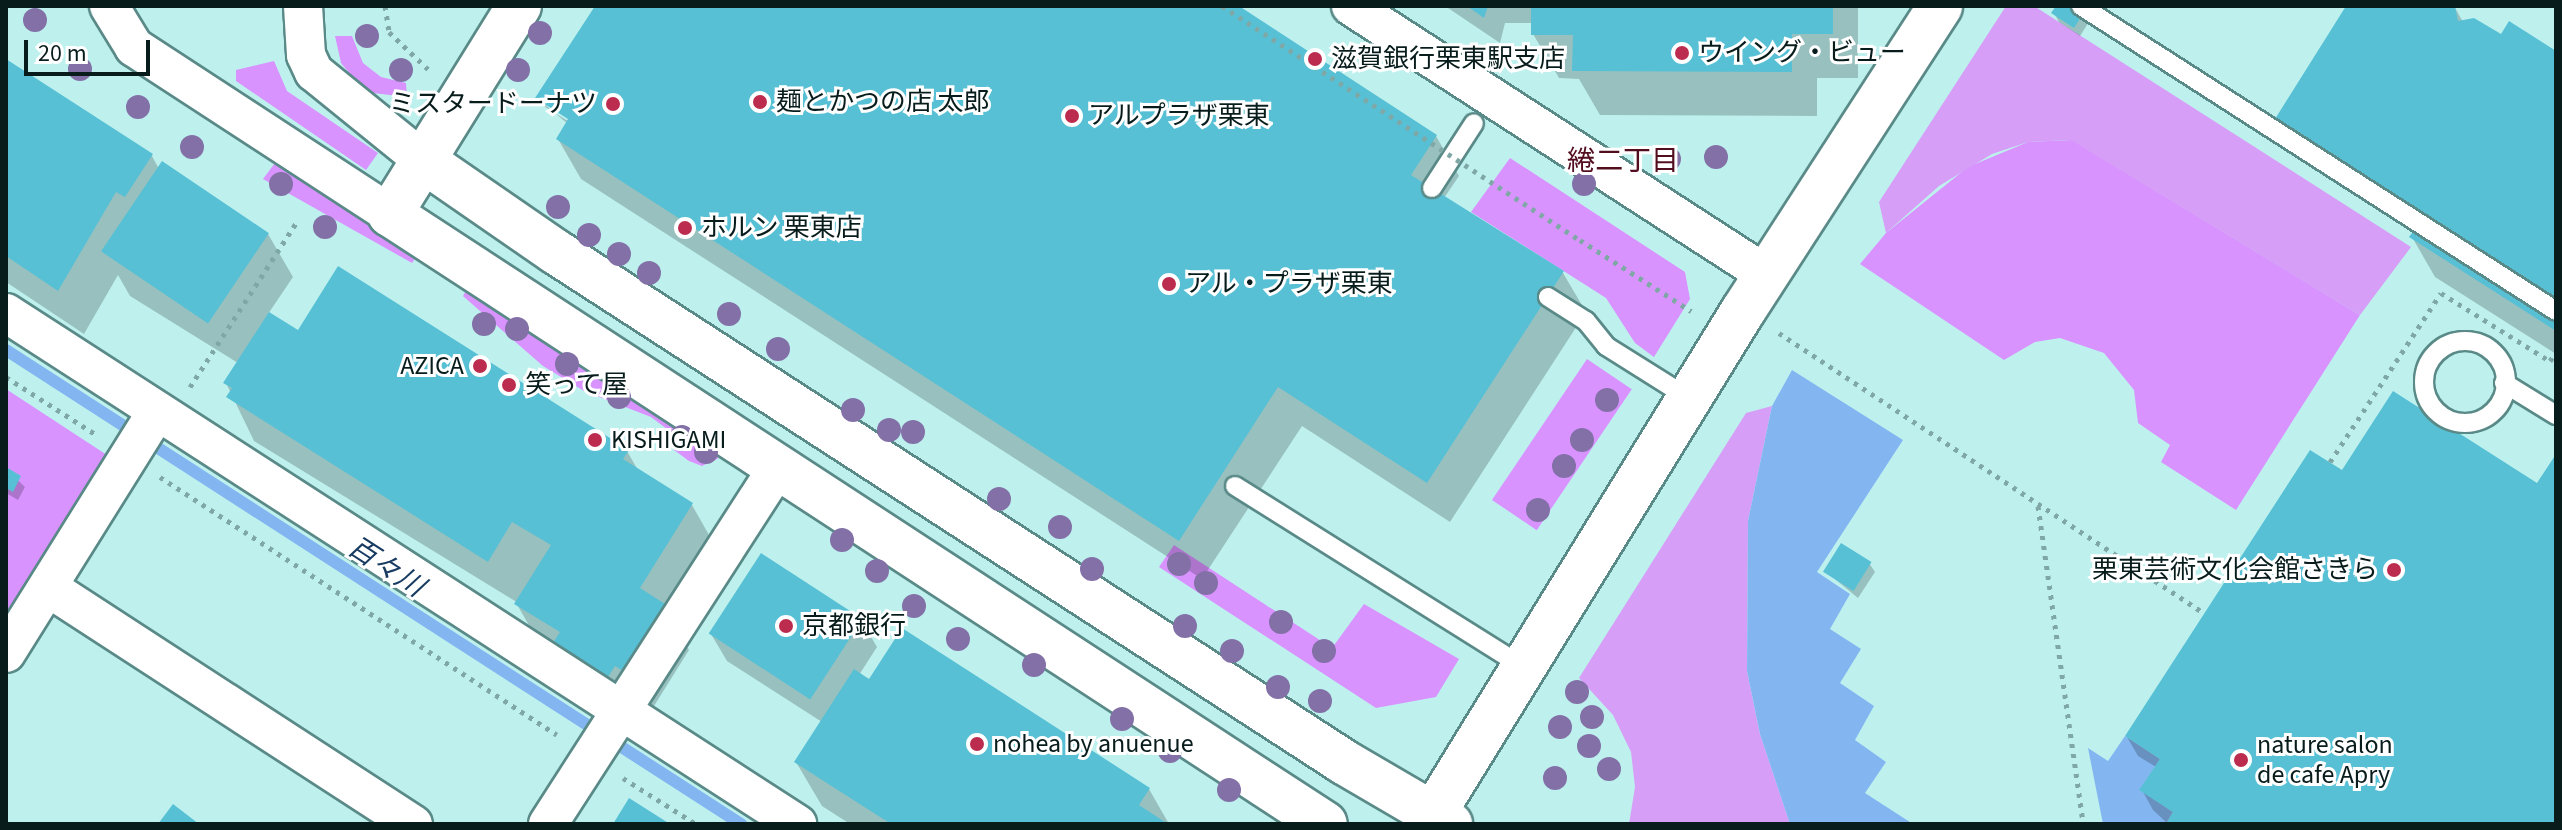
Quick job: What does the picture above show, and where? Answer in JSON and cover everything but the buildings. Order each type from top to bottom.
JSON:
[{"type":"street","points":[[109,6],[134,47],[776,470],[1325,824]]},
{"type":"street","points":[[303,6],[306,55],[314,72],[424,161],[556,252],[1437,820],[1524,667],[1689,398],[1940,6]]},
{"type":"street","points":[[390,214],[519,6]]},
{"type":"street","points":[[1351,6],[1768,276]]},
{"type":"street","points":[[6,313],[149,430],[605,734],[797,824]]},
{"type":"street","points":[[6,653],[149,430]]},
{"type":"street","points":[[548,824],[776,470]]},
{"type":"street","points":[[49,588],[413,824]]},
{"type":"lane","points":[[2081,6],[2556,311]]},
{"type":"lane","points":[[1432,188],[1474,123]]},
{"type":"lane","points":[[1548,297],[1586,321],[1606,346],[1689,398]]},
{"type":"lane","points":[[2504,383],[2497,408],[2487,417],[2462,423],[2448,419],[2429,402],[2424,376],[2436,352],[2448,344],[2476,341],[2499,357],[2504,383],[2556,415]]},
{"type":"lane","points":[[1235,486],[1524,667]]},
{"type":"path","points":[[385,6],[389,32],[436,76]]},
{"type":"path","points":[[1222,6],[1691,311]]},
{"type":"path","points":[[149,430],[298,220]]},
{"type":"path","points":[[2330,462],[2441,293],[2550,361],[2556,352]]},
{"type":"path","points":[[1772,329],[2204,613]]},
{"type":"path","points":[[6,377],[149,430],[605,734],[696,824]]},
{"type":"path","points":[[2038,505],[2083,824]]},
{"type":"shaded area","points":[[2006,6],[2034,6],[2411,247],[2360,315],[2071,140],[2028,142],[1992,154],[1939,186],[1886,233],[1879,202]]},
{"type":"shaded area","points":[[335,36],[352,36],[363,63],[381,77],[406,83],[407,97],[373,93],[356,81],[341,63]]},
{"type":"shaded area","points":[[274,61],[287,91],[378,153],[366,170],[236,81],[236,70]]},
{"type":"shaded area","points":[[2072,140],[2360,315],[2236,510],[2161,462],[2170,445],[2138,423],[2134,390],[2104,353],[2060,338],[2035,342],[2004,360],[1860,264],[1886,233],[1968,167],[2028,142]]},
{"type":"shaded area","points":[[1510,158],[1685,272],[1690,299],[1654,357],[1635,343],[1606,298],[1471,212]]},
{"type":"shaded area","points":[[275,163],[416,257],[412,263],[263,179]]},
{"type":"shaded area","points":[[467,289],[723,456],[702,466],[689,461],[674,450],[667,429],[651,417],[584,391],[543,366],[463,296]]},
{"type":"shaded area","points":[[1587,359],[1632,389],[1537,530],[1492,500]]},
{"type":"shaded area","points":[[6,389],[110,457],[6,614]]},
{"type":"shaded area","points":[[1772,406],[1748,521],[1747,671],[1760,734],[1790,824],[1629,824],[1635,787],[1631,752],[1613,715],[1579,678],[1746,413]]},
{"type":"shaded area","points":[[1174,545],[1332,648],[1364,604],[1459,659],[1436,697],[1376,708],[1159,567]]},
{"type":"water","points":[[1792,370],[1903,440],[1817,572],[1850,594],[1830,629],[1861,649],[1840,683],[1874,706],[1855,740],[1886,762],[1865,793],[1913,824],[1790,824],[1760,734],[1747,671],[1748,521],[1772,406]]},
{"type":"water","points":[[2125,736],[2160,759],[2140,790],[2173,812],[2166,824],[2103,824],[2088,748],[2108,761]]},
{"type":"waterway","name":"百々川","points":[[6,350],[741,824]]},
{"type":"place","name":"ウイング・ビュー","points":[[1682,53]]},
{"type":"place","name":"滋賀銀行栗東駅支店","points":[[1315,59]]},
{"type":"place","name":"麺とかつの店 太郎","points":[[760,102]]},
{"type":"place","name":"ミスタードーナツ","points":[[613,104]]},
{"type":"place","name":"アルプラザ栗東","points":[[1072,116]]},
{"type":"place","name":"ホルン 栗東店","points":[[685,228]]},
{"type":"place","name":"アル・プラザ栗東","points":[[1169,284]]},
{"type":"place","name":"AZICA","points":[[480,366]]},
{"type":"place","name":"笑って屋","points":[[509,385]]},
{"type":"place","name":"KISHIGAMI","points":[[595,440]]},
{"type":"place","name":"栗東芸術文化会館さきら","points":[[2394,570]]},
{"type":"place","name":"京都銀行","points":[[786,626]]},
{"type":"place","name":"nohea by anuenue","points":[[977,744]]},
{"type":"place","name":"nature salon de cafe Apry","points":[[2241,760]]},
{"type":"district","name":"綣二丁目","points":[[1623,161]]}]
